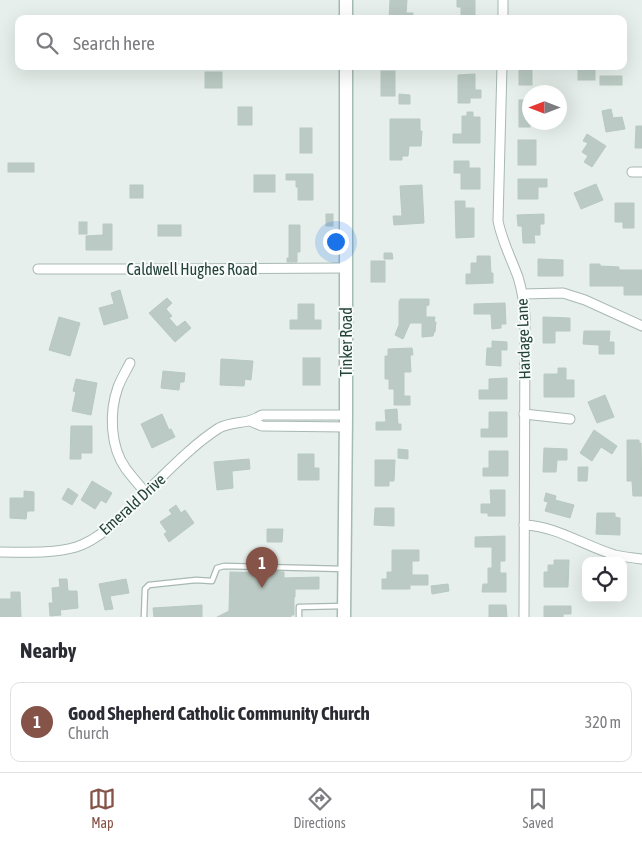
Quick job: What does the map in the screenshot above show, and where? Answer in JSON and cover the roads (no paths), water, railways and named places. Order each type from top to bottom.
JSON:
[{"type":"main road","points":[[346,0],[346,15]]},
{"type":"main road","name":"Tinker Road","points":[[344,612],[346,70]]},
{"type":"street","points":[[503,0],[503,15]]},
{"type":"street","name":"Hardage Lane","points":[[502,70],[498,221],[500,232],[523,294],[525,316],[524,617]]},
{"type":"street","points":[[632,172],[642,172]]},
{"type":"street","name":"Caldwell Hughes Road","points":[[38,269],[346,268]]},
{"type":"street","points":[[523,294],[563,293],[585,300],[642,326]]},
{"type":"street","points":[[130,363],[116,393],[113,429],[116,446],[125,468],[146,493]]},
{"type":"street","points":[[524,414],[570,419]]},
{"type":"street","name":"Emerald Drive","points":[[0,552],[52,551],[77,546],[86,542],[113,525],[192,450],[221,427],[250,421],[262,426],[346,421]]},
{"type":"street","points":[[524,525],[536,525],[558,532],[615,555],[642,559]]},
{"type":"lane","points":[[144,617],[145,589],[149,585],[196,580],[212,582],[218,568],[224,566],[345,569]]},
{"type":"lane","points":[[299,617],[299,606],[344,612]]},
{"type":"place","name":"Good Shepherd Catholic Community Church","points":[[262,588]]}]
